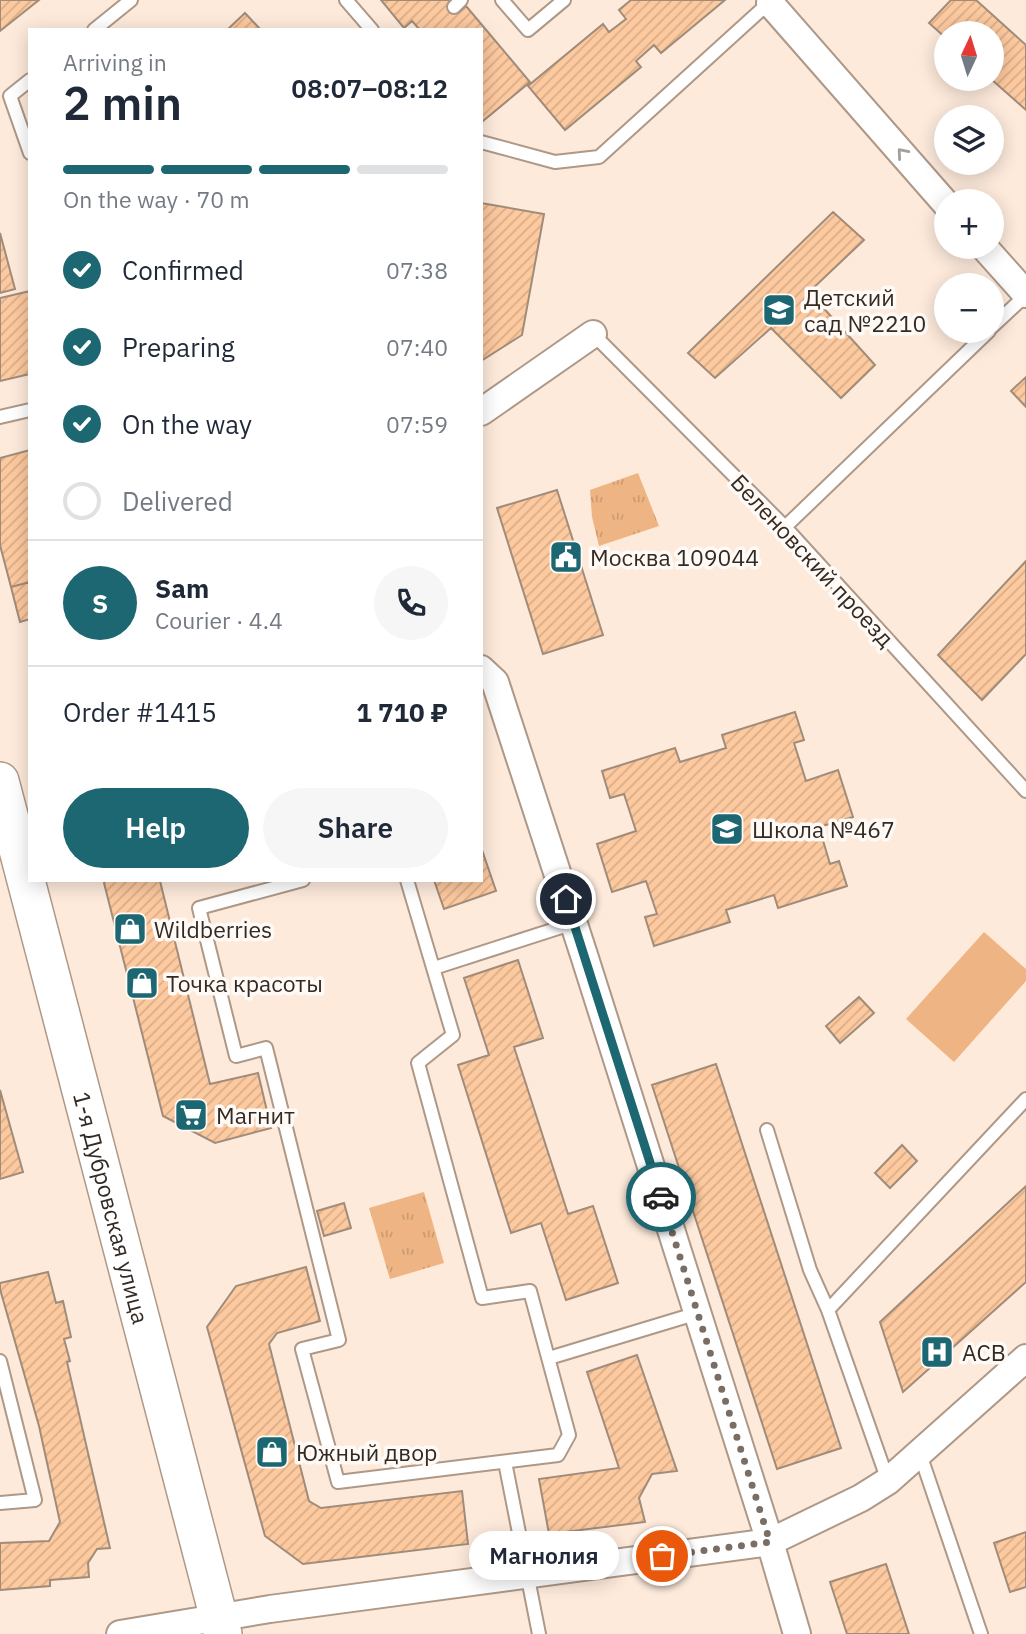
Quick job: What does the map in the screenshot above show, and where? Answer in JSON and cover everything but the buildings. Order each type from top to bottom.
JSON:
[{"type":"main road","name":"1-я Дубровская улица","points":[[9,798],[28,873]]},
{"type":"main road","name":"1-я Дубровская улица","points":[[30,882],[220,1626]]},
{"type":"street","points":[[771,2],[934,190]]},
{"type":"street","points":[[995,259],[1026,294]]},
{"type":"street","points":[[483,411],[593,334]]},
{"type":"street","points":[[486,679],[574,923],[797,1634]]},
{"type":"street","points":[[120,1634],[220,1626],[527,1573],[770,1542],[861,1499],[888,1481],[1026,1358]]},
{"type":"lane","points":[[96,28],[131,0]]},
{"type":"lane","points":[[346,0],[370,28]]},
{"type":"lane","points":[[502,0],[528,30],[564,0]]},
{"type":"lane","points":[[483,143],[555,162],[598,157],[771,2]]},
{"type":"lane","points":[[28,82],[10,96],[28,147]]},
{"type":"lane","points":[[1004,315],[1026,294]]},
{"type":"lane","name":"Беленовский проезд","points":[[593,334],[785,527],[1026,791]]},
{"type":"lane","points":[[785,527],[976,343]]},
{"type":"lane","points":[[0,417],[28,410]]},
{"type":"lane","points":[[250,882],[253,894]]},
{"type":"lane","points":[[296,882],[199,908],[236,1056],[266,1048],[339,1340],[302,1349],[338,1482],[558,1455],[569,1435],[530,1291],[482,1298],[418,1063],[453,1035],[408,882]]},
{"type":"lane","points":[[433,968],[574,923]]},
{"type":"lane","points":[[828,1310],[1026,1099]]},
{"type":"lane","points":[[767,1130],[810,1270],[828,1310],[888,1481]]},
{"type":"lane","points":[[549,1358],[698,1313]]},
{"type":"lane","points":[[0,1361],[35,1500],[0,1503]]},
{"type":"lane","points":[[920,1454],[981,1634]]},
{"type":"lane","points":[[505,1462],[539,1634]]},
{"type":"green space","points":[[638,473],[659,526],[599,546],[592,517],[590,490]]},
{"type":"green space","points":[[984,932],[1026,969],[1026,981],[954,1062],[906,1019]]},
{"type":"green space","points":[[424,1192],[444,1263],[390,1279],[369,1208]]},
{"type":"way so far","points":[[661,1197],[770,1542],[662,1556]]},
{"type":"place","name":"Детский сад №2210","points":[[779,310]]},
{"type":"place","name":"Москва 109044","points":[[566,557]]},
{"type":"place","name":"Школа №467","points":[[727,829]]},
{"type":"place","name":"Wildberries","points":[[130,929]]},
{"type":"place","name":"Точка красоты","points":[[142,983]]},
{"type":"place","name":"Магнит","points":[[191,1115]]},
{"type":"place","name":"АСВ","points":[[937,1352]]},
{"type":"place","name":"Южный двор","points":[[272,1452]]},
{"type":"place","name":"Магнолия","points":[[662,1556]]},
{"type":"route","points":[[566,899],[661,1197]]}]
